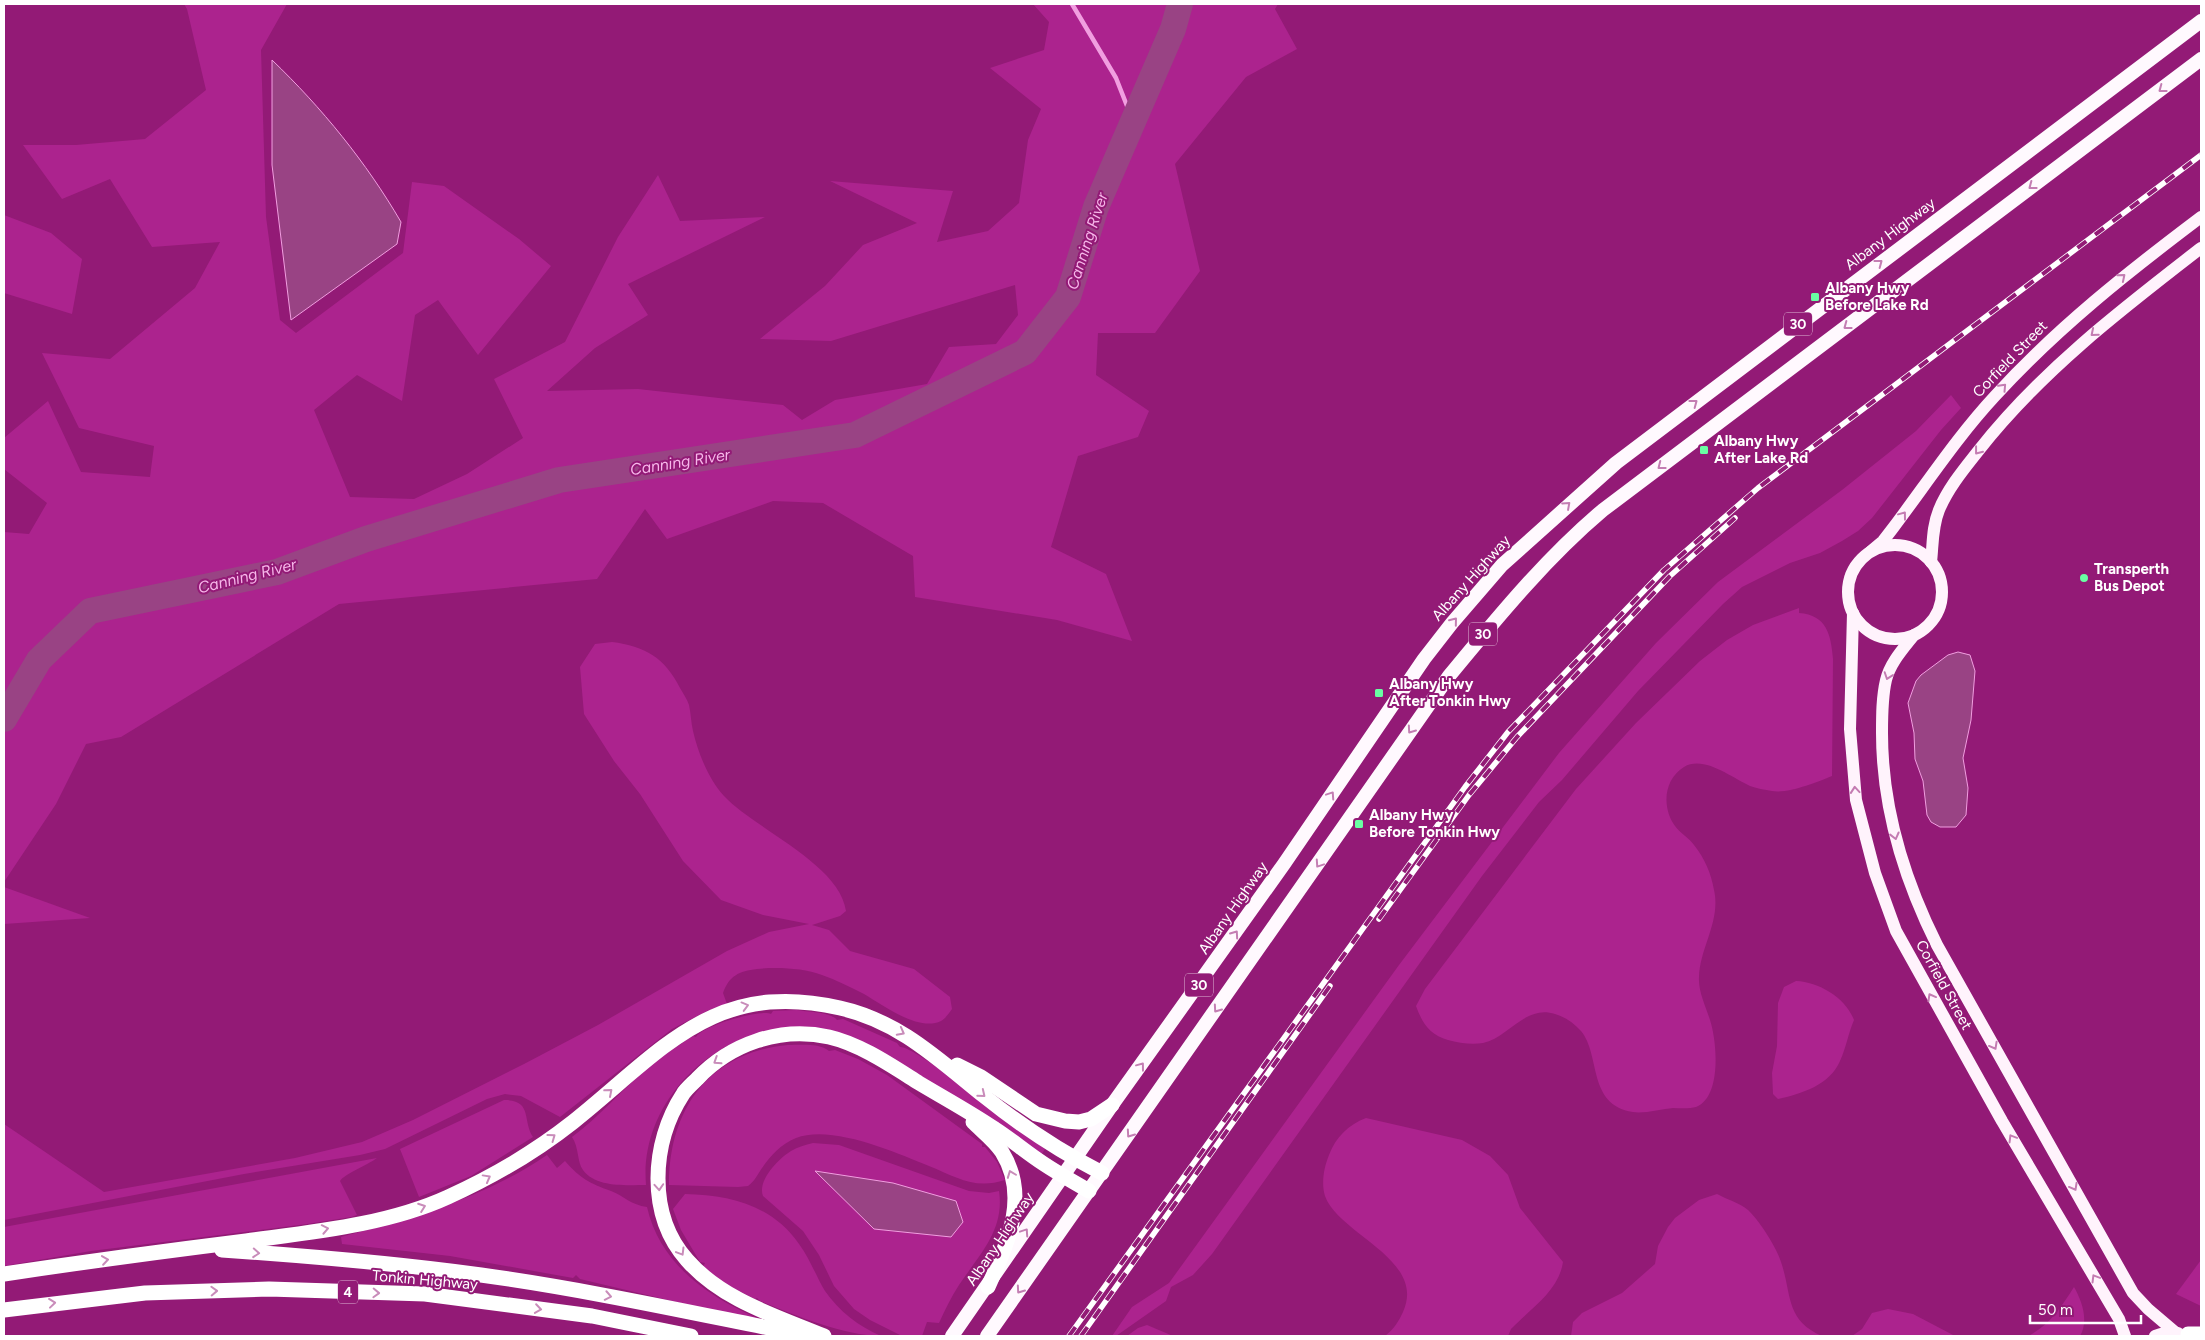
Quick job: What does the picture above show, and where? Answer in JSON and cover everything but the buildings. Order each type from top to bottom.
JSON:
[{"type":"highway","name":"Albany Highway","points":[[952,1336],[988,1287],[1112,1105],[1273,880],[1424,659],[1452,622],[1502,565],[1531,537],[1616,463],[2201,21]]},
{"type":"highway","name":"30","points":[[987,1336],[1449,676],[1558,550],[1603,510],[2201,59]]},
{"type":"highway","points":[[4,1274],[308,1233],[401,1214],[444,1199],[485,1180],[532,1152],[572,1123],[652,1054],[684,1031],[718,1013],[755,1003],[786,1002],[839,1008],[877,1019],[910,1037],[987,1098],[1075,1159],[1102,1173]]},
{"type":"highway","points":[[824,1336],[759,1309],[718,1288],[701,1275],[685,1259],[669,1230],[660,1208],[657,1166],[669,1125],[683,1094],[711,1064],[736,1049],[760,1038],[798,1034],[830,1037],[877,1056],[994,1128],[1063,1176],[1089,1191]]},
{"type":"highway","points":[[931,1052],[981,1077],[1036,1114],[1065,1121],[1079,1122],[1091,1119],[1112,1105]]},
{"type":"highway","points":[[958,1106],[1002,1151],[1014,1183],[1016,1204],[1012,1221],[1006,1245],[988,1287]]},
{"type":"highway","points":[[190,1248],[345,1259],[481,1275],[603,1295],[809,1336]]},
{"type":"highway","name":"Tonkin Highway","points":[[4,1310],[145,1293],[269,1289],[425,1294],[592,1316],[691,1336]]},
{"type":"main road","name":"Corfield Street","points":[[1870,551],[1894,528],[1972,422],[2030,359],[2130,270],[2201,217]]},
{"type":"main road","points":[[1931,562],[1933,533],[1943,502],[1966,467],[2002,422],[2067,355],[2131,301],[2201,248]]},
{"type":"main road","points":[[1888,545],[1904,546],[1919,552],[1931,562],[1940,579],[1941,601],[1930,623],[1914,635],[1900,639],[1886,638],[1872,633],[1861,625],[1853,613],[1848,597],[1848,584],[1852,572],[1859,561],[1870,551],[1888,545]]},
{"type":"main road","name":"Corfield Street","points":[[1853,613],[1850,729],[1856,800],[1875,873],[1893,923],[1908,955],[2002,1121],[2119,1319],[2125,1336]]},
{"type":"main road","name":"Corfield Street","points":[[1914,635],[1896,658],[1886,679],[1882,709],[1882,744],[1887,797],[1894,832],[1918,904],[1937,945],[2134,1293],[2148,1310],[2189,1334]]},
{"type":"main road","name":"Corfield Street","points":[[2155,1336],[2189,1334]]},
{"type":"shaded area","points":[[184,4],[287,4],[261,50],[266,217],[280,320],[296,333],[403,253],[412,182],[444,186],[519,239],[551,266],[478,355],[438,300],[415,315],[402,401],[357,375],[314,410],[350,497],[414,499],[467,474],[523,438],[494,379],[565,342],[618,237],[658,175],[680,221],[765,217],[628,284],[648,315],[595,348],[547,391],[638,389],[783,405],[802,420],[835,400],[927,384],[949,347],[996,344],[1018,315],[1015,285],[831,341],[760,339],[825,286],[863,245],[917,223],[830,181],[953,191],[937,242],[988,231],[1019,203],[1028,140],[1041,109],[990,68],[1044,50],[1049,22],[1033,4],[1278,4],[1275,9],[1297,49],[1246,77],[1175,164],[1200,271],[1155,333],[1098,333],[1096,375],[1149,411],[1138,437],[1078,456],[1051,547],[1106,574],[1132,641],[1057,620],[915,597],[913,556],[823,503],[773,501],[667,539],[645,509],[597,579],[339,604],[121,737],[86,744],[56,804],[4,882],[4,532],[29,534],[47,503],[4,469],[4,438],[48,401],[81,472],[150,477],[154,446],[79,428],[42,353],[110,359],[195,288],[220,242],[152,247],[110,179],[62,199],[23,145],[76,145],[145,139],[206,90],[187,9]]},
{"type":"shaded area","points":[[272,60],[342,136],[373,178],[401,222],[397,244],[291,320],[272,165]]},
{"type":"shaded area","points":[[4,215],[51,233],[82,259],[72,314],[4,293]]},
{"type":"shaded area","points":[[1951,395],[1961,408],[1941,430],[1872,518],[1858,531],[1820,553],[1790,563],[1742,587],[1638,691],[1562,780],[1539,802],[1482,876],[1212,1254],[1193,1275],[1171,1287],[1166,1301],[1116,1336],[1112,1336],[1132,1307],[1169,1283],[1399,965],[1559,753],[1656,643],[1718,582],[1842,490],[1916,431]]},
{"type":"shaded area","points":[[1799,608],[1799,613],[1816,618],[1822,622],[1831,642],[1833,659],[1832,776],[1786,791],[1772,791],[1750,786],[1718,769],[1700,764],[1692,764],[1684,767],[1677,773],[1668,787],[1667,803],[1671,819],[1677,829],[1694,845],[1707,866],[1713,884],[1715,901],[1713,923],[1700,966],[1699,977],[1716,1054],[1714,1081],[1704,1101],[1693,1108],[1673,1108],[1642,1112],[1633,1112],[1618,1107],[1608,1100],[1602,1090],[1587,1041],[1581,1031],[1569,1021],[1555,1014],[1535,1013],[1518,1022],[1501,1035],[1483,1043],[1470,1044],[1452,1041],[1436,1035],[1427,1028],[1416,1006],[1425,989],[1576,789],[1636,723],[1700,661],[1727,640],[1753,625]]},
{"type":"shaded area","points":[[612,642],[644,650],[661,661],[674,678],[688,703],[692,728],[698,748],[709,774],[719,790],[738,808],[794,848],[829,878],[840,894],[846,911],[840,916],[812,925],[829,930],[850,951],[914,969],[950,997],[952,1009],[941,1021],[922,1023],[901,1016],[854,989],[815,973],[781,968],[751,970],[736,975],[728,982],[723,993],[727,1004],[707,1011],[672,1029],[560,1117],[521,1096],[505,1094],[487,1099],[385,1149],[4,1220],[4,1124],[104,1192],[295,1158],[362,1142],[413,1120],[524,1064],[598,1025],[727,951],[769,932],[809,924],[763,915],[721,900],[683,861],[640,794],[614,761],[584,714],[580,667],[595,644]]},
{"type":"shaded area","points":[[1958,652],[1970,655],[1975,671],[1971,720],[1963,758],[1968,788],[1966,815],[1956,827],[1940,827],[1931,822],[1927,815],[1923,781],[1915,759],[1914,733],[1908,703],[1916,681],[1921,675],[1948,655]]},
{"type":"shaded area","points":[[4,887],[90,918],[4,924]]},
{"type":"shaded area","points":[[1796,981],[1814,984],[1831,993],[1845,1005],[1854,1020],[1840,1061],[1829,1076],[1814,1087],[1778,1099],[1773,1094],[1772,1073],[1777,1046],[1778,1003],[1784,987]]},
{"type":"shaded area","points":[[797,1010],[830,1015],[837,1020],[843,1019],[910,1050],[947,1074],[1045,1149],[1041,1155],[914,1071],[867,1045],[766,1031],[741,1039],[717,1052],[696,1068],[678,1087],[663,1108],[653,1132],[647,1158],[646,1185],[604,1183],[589,1176],[583,1170],[572,1137],[645,1070],[668,1052],[693,1036],[696,1037],[700,1033],[719,1024],[755,1014],[771,1014],[773,1011]]},
{"type":"shaded area","points":[[788,1045],[810,1045],[825,1048],[829,1051],[835,1050],[858,1059],[887,1075],[982,1144],[982,1147],[985,1147],[997,1162],[1005,1180],[984,1184],[966,1181],[881,1147],[827,1134],[810,1135],[791,1140],[777,1150],[748,1186],[669,1185],[671,1157],[677,1132],[686,1109],[699,1089],[716,1072],[736,1059],[760,1050]]},
{"type":"shaded area","points":[[504,1100],[519,1103],[523,1107],[533,1137],[471,1176],[419,1197],[400,1149]]},
{"type":"shaded area","points":[[1366,1118],[1462,1140],[1490,1156],[1508,1175],[1520,1208],[1563,1262],[1556,1282],[1550,1291],[1511,1329],[1508,1336],[1385,1336],[1396,1325],[1403,1312],[1407,1293],[1403,1277],[1378,1248],[1346,1223],[1333,1210],[1325,1196],[1323,1186],[1326,1165],[1335,1143],[1343,1132]]},
{"type":"shaded area","points":[[813,1143],[839,1145],[969,1191],[989,1193],[999,1191],[1000,1205],[998,1218],[989,1241],[956,1290],[939,1323],[927,1322],[922,1336],[902,1336],[870,1320],[854,1309],[834,1286],[819,1255],[803,1231],[763,1196],[762,1190],[766,1177],[780,1159],[791,1151]]},
{"type":"shaded area","points":[[547,1155],[557,1168],[565,1161],[591,1183],[616,1193],[636,1204],[647,1207],[653,1227],[663,1245],[688,1276],[721,1299],[757,1318],[756,1321],[580,1279],[576,1275],[573,1278],[450,1256],[342,1244],[341,1237],[448,1205],[499,1183]]},
{"type":"shaded area","points":[[377,1158],[346,1175],[340,1181],[357,1215],[351,1217],[91,1251],[4,1266],[4,1227]]},
{"type":"shaded area","points":[[815,1171],[893,1183],[956,1201],[963,1222],[951,1237],[874,1229]]},
{"type":"shaded area","points":[[685,1194],[734,1200],[763,1211],[776,1220],[799,1244],[825,1291],[836,1305],[857,1323],[881,1336],[835,1329],[819,1324],[760,1301],[757,1298],[755,1299],[727,1285],[703,1267],[705,1263],[700,1262],[681,1230],[673,1209]]},
{"type":"shaded area","points":[[1717,1194],[1745,1208],[1757,1220],[1779,1256],[1796,1314],[1810,1330],[1822,1336],[1571,1336],[1573,1322],[1582,1313],[1622,1293],[1655,1264],[1658,1246],[1675,1218],[1699,1200]]},
{"type":"shaded area","points":[[2201,1260],[2201,1306],[2176,1294]]},
{"type":"shaded area","points":[[2074,1287],[2080,1298],[2084,1318],[2083,1330],[2080,1336],[2028,1336],[2049,1321]]},
{"type":"shaded area","points":[[1888,1309],[1913,1314],[1955,1336],[1852,1336],[1862,1329],[1872,1313]]},
{"type":"shaded area","points":[[1147,1325],[1173,1336],[1127,1336],[1138,1328]]},
{"type":"waterway","points":[[1072,4],[1116,78],[1133,121]]},
{"type":"waterway","name":"Canning River","points":[[4,719],[39,660],[90,611],[277,572],[366,539],[559,480],[855,435],[1025,352],[1068,297],[1096,207],[1173,29],[1180,4]]},
{"type":"railway","points":[[1069,1336],[1465,787],[1508,732],[1664,570],[1758,488],[2201,155]]},
{"type":"railway","points":[[1379,919],[1469,795],[1517,737],[1670,576],[1735,518]]},
{"type":"railway","points":[[1081,1336],[1330,986]]},
{"type":"place","name":"Albany Hwy Before Lake Rd","points":[[1815,297]]},
{"type":"place","name":"Albany Hwy After Lake Rd","points":[[1704,450]]},
{"type":"place","name":"Transperth Bus Depot","points":[[2084,578]]},
{"type":"place","name":"Albany Hwy After Tonkin Hwy","points":[[1379,693]]},
{"type":"place","name":"Albany Hwy Before Tonkin Hwy","points":[[1359,824]]}]
